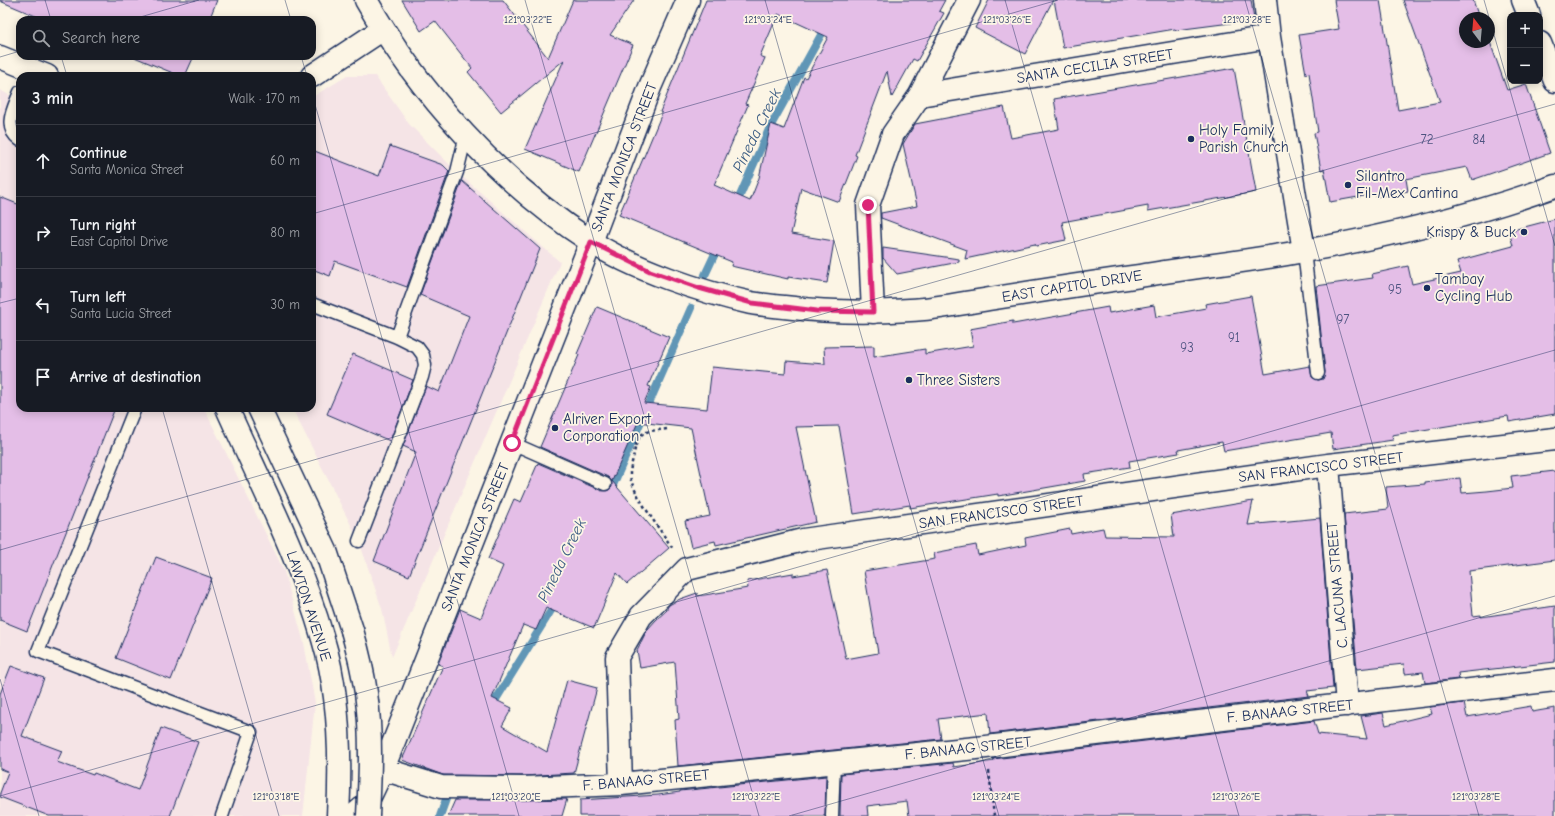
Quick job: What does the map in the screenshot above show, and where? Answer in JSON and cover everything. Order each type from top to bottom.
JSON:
[{"type":"street","name":"EAST CAPITOL DRIVE","points":[[366,0],[382,29],[439,106],[516,184],[551,213],[591,242],[650,271],[699,288],[752,303],[817,311],[873,312],[913,310],[1304,251],[1439,222],[1498,205],[1555,186]]},
{"type":"street","name":"SANTA MONICA STREET","points":[[364,813],[383,769],[512,443],[650,87],[688,0]]},
{"type":"street","points":[[873,312],[868,205],[893,134],[920,95],[968,0]]},
{"type":"street","points":[[1265,0],[1269,37],[1304,251]]},
{"type":"street","points":[[1523,0],[1528,12]]},
{"type":"street","points":[[316,73],[382,29]]},
{"type":"street","name":"SANTA CECILIA STREET","points":[[920,95],[1269,37]]},
{"type":"street","points":[[1542,48],[1555,81]]},
{"type":"street","points":[[0,57],[32,72]]},
{"type":"street","name":"LAWTON AVENUE","points":[[229,412],[299,566],[323,638],[330,670],[338,738],[340,780],[338,816]]},
{"type":"street","points":[[261,412],[326,551],[352,630],[361,665],[366,695],[369,738],[364,813]]},
{"type":"street","name":"SAN FRANCISCO STREET","points":[[687,569],[803,540],[1328,465],[1555,439]]},
{"type":"street","name":"C. LACUNA STREET","points":[[1328,465],[1347,705]]},
{"type":"street","points":[[621,784],[617,657],[640,616],[687,569]]},
{"type":"street","name":"F. BANAAG STREET","points":[[383,769],[441,787],[523,788],[621,784],[834,761],[986,747],[1555,680]]},
{"type":"lane","points":[[16,103],[10,123],[12,130],[16,135]]},
{"type":"lane","points":[[397,337],[457,172],[466,135]]},
{"type":"lane","points":[[1304,251],[1318,373]]},
{"type":"lane","points":[[316,306],[397,337],[417,347],[424,356],[425,365],[359,541]]},
{"type":"lane","points":[[133,412],[38,651],[251,732],[222,816]]},
{"type":"lane","points":[[512,443],[606,484]]},
{"type":"lane","points":[[832,816],[834,761]]},
{"type":"path","points":[[666,429],[648,431],[641,434],[637,440],[630,475],[634,488],[687,569]]},
{"type":"path","points":[[986,747],[994,816]]},
{"type":"shaded area","points":[[347,76],[375,76],[409,124],[457,172],[560,262],[392,657],[382,609],[359,541],[294,412],[316,412],[316,95]]},
{"type":"shaded area","points":[[0,90],[16,99],[16,412],[206,412],[284,571],[304,643],[315,703],[303,816],[0,816]]},
{"type":"building","points":[[217,0],[211,16],[36,16],[0,1]]},
{"type":"building","points":[[402,0],[503,0],[548,58],[573,0],[634,0],[610,35],[633,45],[579,172],[525,149],[564,60],[501,112],[468,72],[472,68],[435,21],[421,31]]},
{"type":"building","points":[[706,0],[945,0],[939,11],[944,13],[917,61],[913,59],[892,97],[887,71],[839,202],[801,188],[791,234],[834,241],[827,283],[788,277],[788,279],[731,266],[732,262],[619,215],[662,113],[660,112]],"holes":[[[778,14],[828,37],[806,78],[804,77],[784,129],[771,124],[759,178],[750,201],[714,185],[748,105],[745,104],[765,58],[760,56]]]},
{"type":"building","points":[[989,0],[1053,0],[1025,54],[975,28]]},
{"type":"building","points":[[1054,0],[1251,0],[1254,20],[1175,29],[1063,48]]},
{"type":"building","points":[[1334,0],[1380,0],[1398,110],[1440,102],[1403,0],[1473,0],[1477,12],[1459,12],[1459,48],[1492,48],[1507,90],[1526,84],[1550,153],[1472,180],[1467,167],[1406,179],[1408,191],[1376,197],[1375,194],[1330,202],[1324,169],[1321,170],[1314,133],[1318,132],[1309,73],[1306,74],[1299,35],[1339,29]]},
{"type":"building","points":[[142,60],[192,60],[187,72],[170,72]]},
{"type":"building","points":[[1234,68],[1256,192],[1148,211],[1148,206],[1062,222],[1066,240],[1036,246],[1035,244],[965,259],[967,250],[881,218],[881,213],[917,206],[903,144],[915,124],[1004,107],[1011,138],[1059,129],[1054,99]]},
{"type":"building","points":[[390,146],[443,165],[449,171],[407,287],[335,261],[330,276],[316,271],[316,152],[379,176]]},
{"type":"building","points":[[462,181],[540,249],[409,576],[374,561],[416,452],[403,446],[426,386],[439,392],[469,316],[420,295]]},
{"type":"building","points":[[0,197],[16,203],[16,412],[113,412],[27,631],[0,620]]},
{"type":"building","points":[[1555,219],[1555,414],[1509,422],[1508,416],[1392,435],[1393,440],[1333,449],[1331,433],[1224,451],[1222,442],[1178,450],[1179,453],[1129,461],[1130,467],[1084,474],[1085,481],[998,496],[998,494],[910,508],[910,505],[854,514],[839,426],[796,427],[816,522],[716,545],[715,541],[691,547],[685,521],[710,516],[691,428],[638,422],[612,481],[669,548],[627,584],[617,573],[594,628],[546,608],[536,630],[523,625],[492,698],[512,708],[502,726],[547,752],[567,680],[597,688],[574,773],[523,776],[443,775],[402,760],[443,666],[438,664],[460,609],[481,618],[503,566],[488,559],[514,499],[521,502],[538,463],[602,491],[609,490],[612,487],[611,480],[608,477],[540,447],[579,355],[577,354],[597,307],[669,337],[648,386],[651,387],[644,403],[707,409],[712,367],[785,374],[786,361],[825,364],[824,347],[874,346],[874,357],[925,349],[925,354],[973,346],[970,329],[1013,321],[1013,324],[1108,307],[1109,313],[1154,305],[1156,317],[1206,308],[1205,304],[1251,296],[1265,374],[1310,366],[1312,377],[1318,380],[1323,379],[1325,372],[1316,286],[1373,278],[1372,274],[1408,266],[1412,284],[1461,273],[1457,261],[1513,246],[1509,231]]},
{"type":"building","points":[[883,248],[959,259],[959,262],[897,274],[883,258]]},
{"type":"building","points":[[353,354],[413,380],[390,441],[327,414]]},
{"type":"building","points":[[1555,471],[1555,560],[1469,571],[1473,616],[1481,615],[1481,617],[1555,606],[1555,662],[1458,673],[1459,679],[1425,683],[1423,672],[1405,674],[1404,664],[1357,669],[1344,514],[1388,509],[1386,487],[1425,484],[1425,482],[1460,478],[1462,493],[1487,491],[1513,488],[1511,476]]},
{"type":"building","points":[[1253,501],[1248,525],[1320,518],[1333,688],[1307,691],[1309,696],[990,734],[988,713],[938,719],[941,739],[678,766],[675,720],[679,719],[675,662],[640,668],[637,650],[647,630],[667,610],[669,605],[697,593],[698,596],[748,588],[747,581],[793,573],[793,576],[827,570],[846,659],[878,653],[864,571],[935,559],[934,553],[976,545],[978,555],[1026,545],[1025,538],[1070,529],[1071,534],[1103,528],[1105,536],[1174,537],[1171,515]]},
{"type":"building","points":[[156,557],[212,578],[171,680],[116,658]]},
{"type":"building","points":[[11,666],[44,678],[22,736],[62,751],[57,762],[93,775],[94,773],[138,790],[161,728],[198,742],[170,816],[49,816],[0,797],[0,793],[8,772],[0,769],[0,694]]},
{"type":"building","points":[[1464,703],[1467,717],[1531,706],[1532,712],[1555,708],[1555,816],[909,816],[907,801],[867,806],[868,816],[840,816],[841,774],[953,763],[954,767],[994,761],[993,759],[1314,721],[1318,734],[1367,739],[1361,716],[1383,713],[1386,725],[1432,714],[1430,707]]},
{"type":"building","points":[[826,776],[825,816],[580,816],[580,800],[658,795],[680,791]]},
{"type":"building","points":[[567,799],[562,816],[448,816],[455,800]]},
{"type":"waterway","name":"Pineda Creek","points":[[735,207],[770,127],[826,26]]},
{"type":"waterway","name":"Pineda Creek","points":[[705,275],[719,245]]},
{"type":"waterway","name":"Pineda Creek","points":[[610,492],[691,308]]},
{"type":"waterway","name":"Pineda Creek","points":[[490,709],[557,601]]},
{"type":"waterway","name":"Pineda Creek","points":[[440,816],[450,788]]},
{"type":"place","name":"Holy Family Parish Church","points":[[1191,139]]},
{"type":"place","name":"Silantro Fil-Mex Cantina","points":[[1348,185]]},
{"type":"place","name":"Krispy & Buck","points":[[1524,232]]},
{"type":"place","name":"Tambay Cycling Hub","points":[[1427,288]]},
{"type":"place","name":"Three Sisters","points":[[909,380]]},
{"type":"place","name":"Alriver Export Corporation","points":[[555,428]]},
{"type":"route","points":[[512,443],[591,242],[650,271],[699,288],[752,303],[817,311],[873,312],[868,205]]}]
